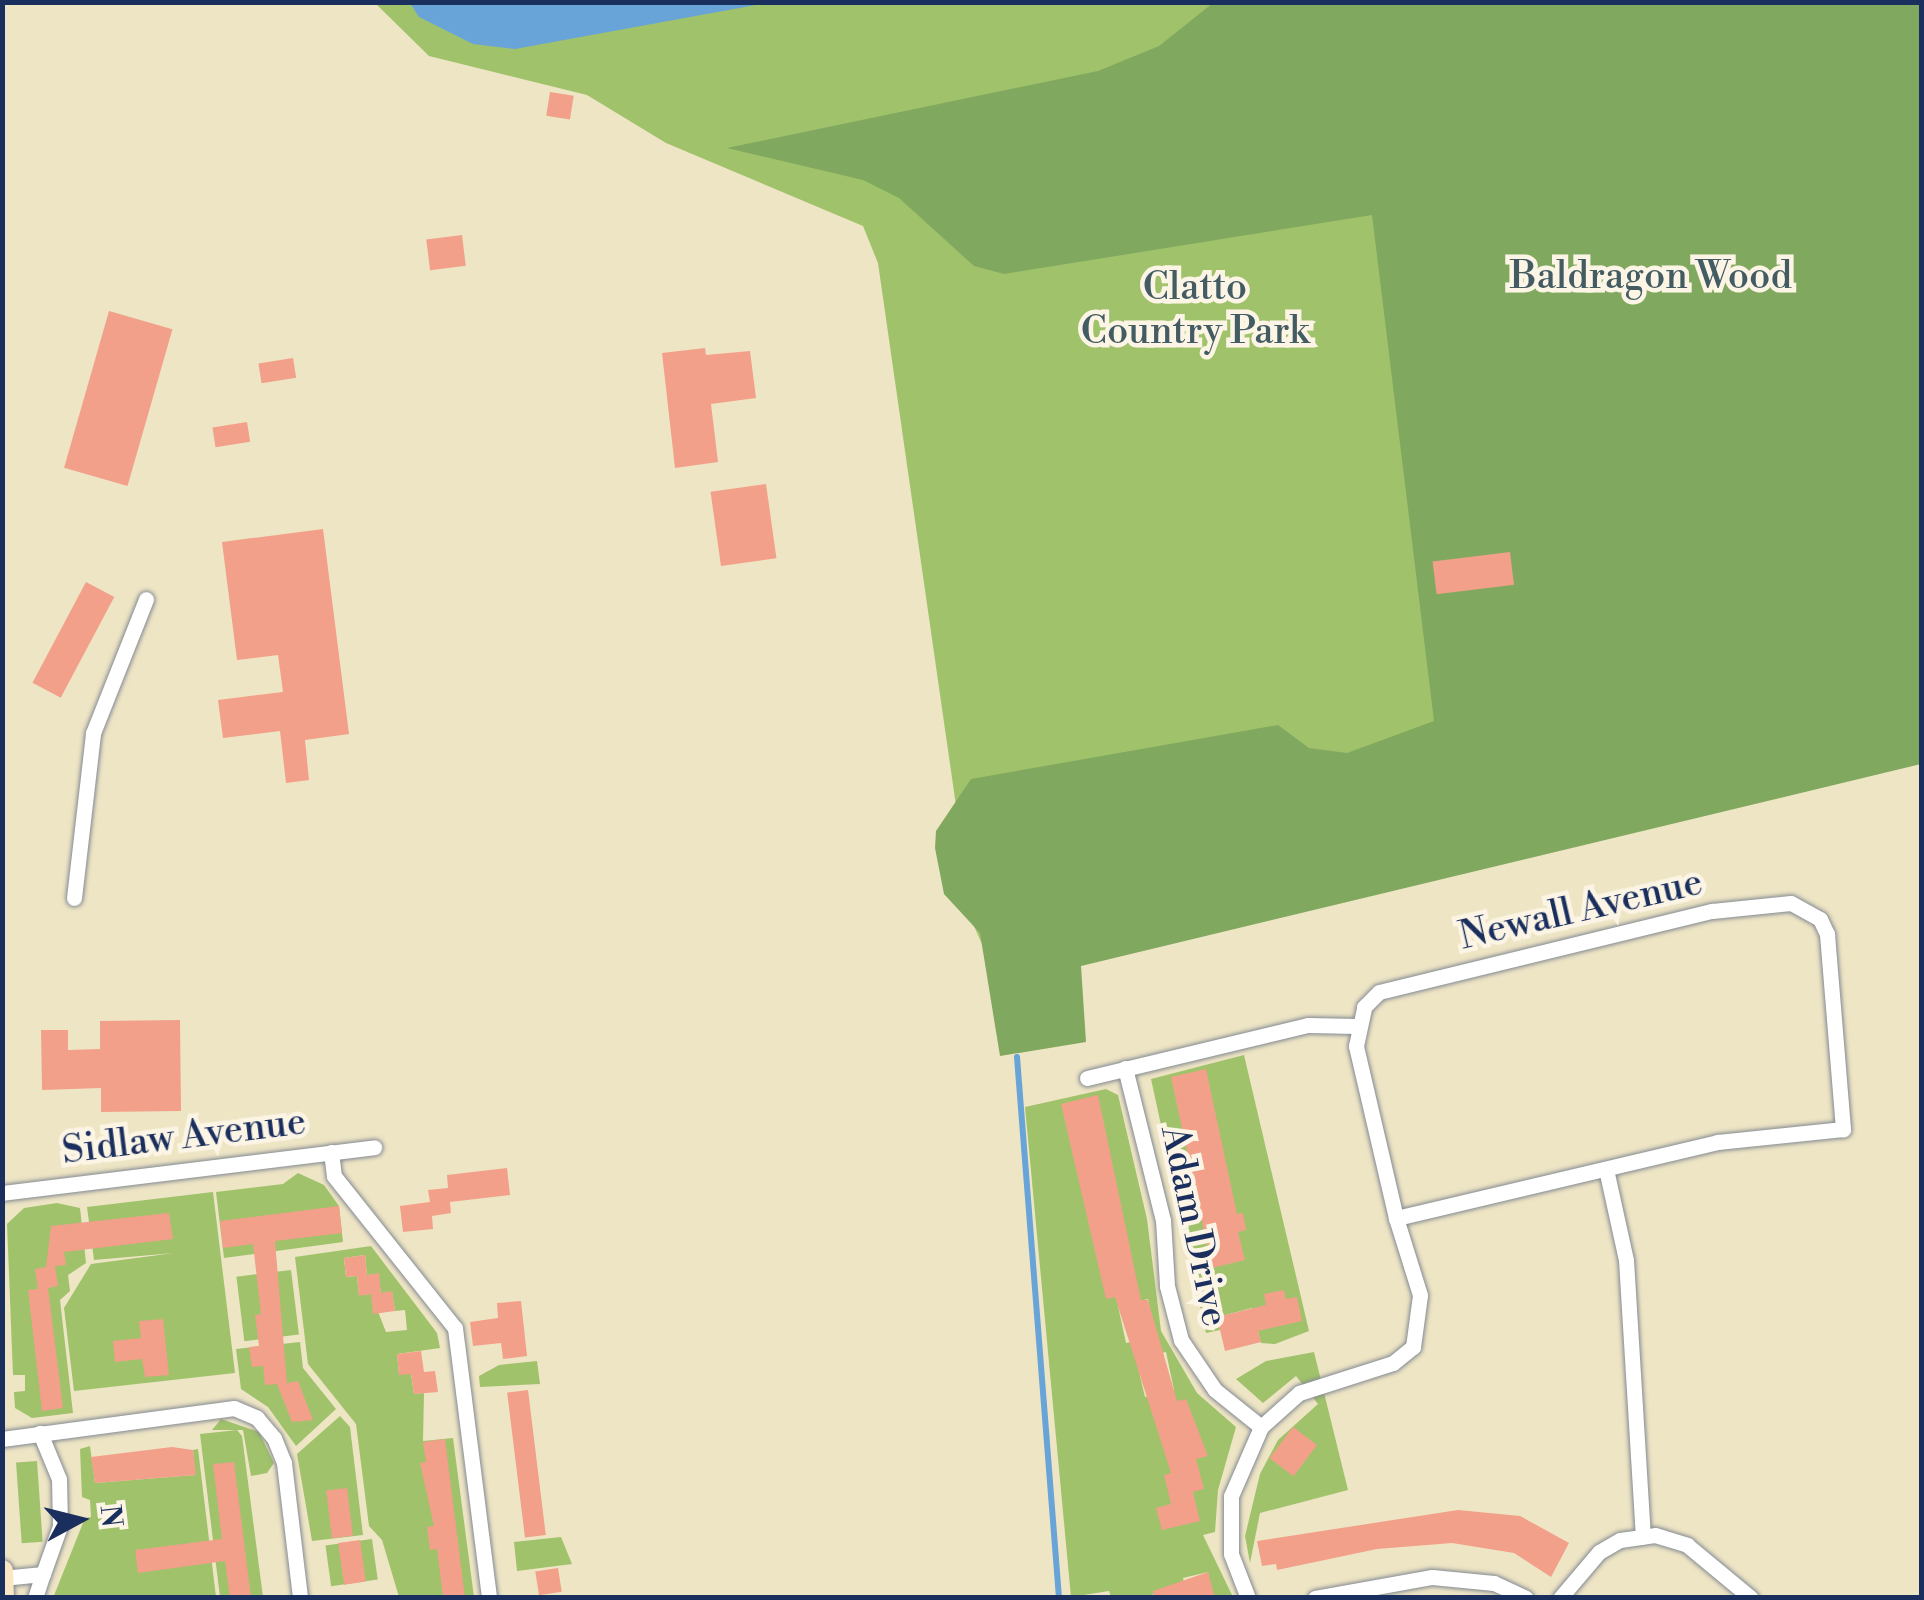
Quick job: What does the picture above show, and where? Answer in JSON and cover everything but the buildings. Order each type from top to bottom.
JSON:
[{"type":"street","points":[[74,898],[93,733],[146,599]]},
{"type":"street","name":"Newall Avenue","points":[[1356,1026],[1379,992],[1712,911],[1791,902],[1814,913],[1828,934],[1843,1129],[1718,1142],[1606,1169]]},
{"type":"street","points":[[1087,1078],[1308,1025],[1356,1026],[1396,1218],[1420,1295],[1414,1346],[1393,1364],[1300,1393],[1261,1427],[1232,1496],[1229,1528],[1248,1598]]},
{"type":"street","name":"Adam Drive","points":[[1125,1068],[1164,1220],[1167,1286],[1182,1340],[1214,1390],[1261,1427]]},
{"type":"street","name":"Sidlaw Avenue","points":[[2,1192],[374,1147]]},
{"type":"street","points":[[331,1152],[334,1176],[455,1328],[489,1598]]},
{"type":"street","points":[[1396,1218],[1606,1169],[1626,1260],[1643,1536]]},
{"type":"street","points":[[2,1439],[234,1408],[257,1418],[274,1438],[284,1463],[300,1598]]},
{"type":"street","points":[[34,1598],[60,1510],[59,1479],[40,1433]]},
{"type":"street","points":[[1560,1598],[1599,1552],[1643,1536],[1687,1545],[1752,1598]]},
{"type":"street","points":[[3,1598],[3,1575],[43,1574]]},
{"type":"street","points":[[1315,1598],[1432,1577],[1494,1583],[1526,1598]]},
{"type":"green space","name":"Clatto Country Park","points":[[375,3],[1921,3],[1502,794],[1002,988],[973,924],[878,263],[863,226],[666,143],[587,95],[429,56]]},
{"type":"green space","name":"Baldragon Wood","points":[[1213,3],[1921,3],[1921,764],[1081,966],[1086,1042],[1000,1056],[980,933],[944,894],[935,848],[936,831],[971,779],[1278,725],[1309,748],[1347,753],[1434,721],[1372,215],[1004,274],[974,266],[899,198],[863,180],[727,148],[1098,71],[1159,46]]},
{"type":"green space","points":[[1244,1055],[1309,1331],[1275,1344],[1261,1343],[1252,1308],[1218,1317],[1220,1330],[1206,1333],[1151,1079]]},
{"type":"green space","points":[[1106,1089],[1118,1095],[1147,1219],[1161,1331],[1197,1393],[1236,1427],[1218,1490],[1215,1532],[1203,1535],[1233,1597],[1212,1597],[1208,1572],[1183,1578],[1187,1597],[1174,1586],[1147,1597],[1111,1597],[1109,1591],[1071,1597],[1025,1107]],"holes":[[[1148,1299],[1156,1337],[1126,1343],[1118,1306]],[[1166,1352],[1174,1390],[1145,1397],[1136,1359]]]},
{"type":"green space","points":[[298,1173],[324,1185],[339,1206],[343,1242],[224,1258],[216,1192],[283,1184]]},
{"type":"green space","points":[[213,1192],[235,1373],[74,1391],[64,1308],[91,1264],[174,1253],[94,1260],[87,1207]]},
{"type":"green space","points":[[57,1203],[80,1208],[86,1263],[68,1275],[70,1291],[60,1300],[73,1413],[32,1418],[15,1408],[14,1392],[25,1391],[25,1375],[13,1375],[7,1224],[24,1208]]},
{"type":"green space","points":[[371,1246],[437,1333],[440,1348],[397,1354],[399,1374],[411,1374],[414,1394],[424,1393],[423,1441],[453,1438],[474,1597],[399,1597],[382,1540],[369,1526],[356,1424],[308,1364],[295,1257]],"holes":[[[365,1255],[367,1275],[378,1274],[381,1293],[392,1292],[395,1311],[405,1310],[407,1330],[386,1332],[371,1294],[359,1295],[357,1276],[346,1277],[344,1258]]]},
{"type":"green space","points":[[291,1270],[299,1335],[244,1341],[236,1277]]},
{"type":"green space","points":[[300,1342],[303,1368],[336,1409],[296,1446],[268,1407],[241,1389],[236,1349]]},
{"type":"green space","points":[[1314,1352],[1348,1490],[1260,1513],[1250,1563],[1245,1536],[1260,1474],[1278,1440],[1318,1404],[1296,1376],[1263,1403],[1236,1379],[1266,1361]]},
{"type":"green space","points":[[537,1361],[540,1384],[480,1387],[479,1376],[499,1365]]},
{"type":"green space","points":[[340,1416],[350,1427],[363,1535],[312,1541],[297,1454]]},
{"type":"green space","points":[[221,1419],[259,1432],[274,1463],[267,1473],[251,1476],[243,1430],[212,1430]]},
{"type":"green space","points":[[237,1430],[242,1436],[263,1597],[220,1597],[200,1434]]},
{"type":"green space","points":[[90,1446],[95,1483],[195,1475],[193,1450],[198,1449],[216,1597],[53,1598],[85,1518],[91,1517],[90,1500],[82,1497],[80,1449]]},
{"type":"green space","points":[[37,1461],[43,1542],[22,1543],[16,1462]]},
{"type":"green space","points":[[561,1537],[572,1564],[517,1571],[514,1542]]},
{"type":"green space","points":[[372,1539],[378,1580],[331,1586],[325,1546]]},
{"type":"water","points":[[410,3],[767,3],[515,49],[473,44],[419,17]]},
{"type":"waterway","points":[[1017,1057],[1059,1598]]}]
